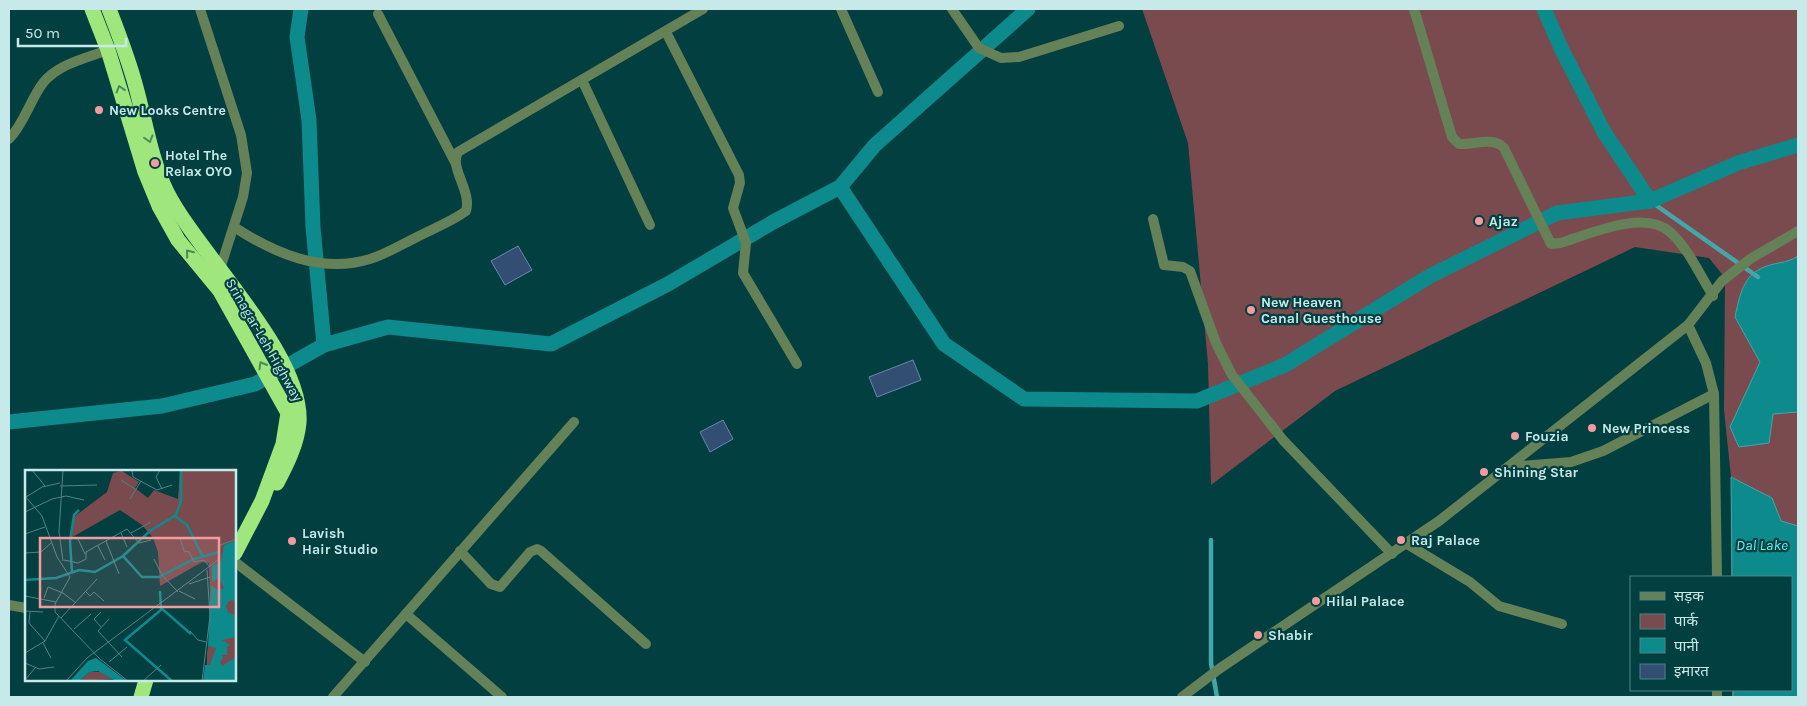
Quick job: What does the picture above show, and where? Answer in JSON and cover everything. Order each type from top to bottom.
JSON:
[{"type":"highway","name":"Srinagar-Leh Highway","points":[[92,9],[108,50],[145,172],[158,206],[178,240],[222,287],[278,356],[293,387],[292,405],[299,421],[295,444],[277,484],[262,501],[236,551]]},
{"type":"highway","points":[[109,9],[134,80],[148,134],[166,191],[184,221],[220,268],[222,287]]},
{"type":"highway","points":[[141,697],[146,681]]},
{"type":"street","points":[[200,9],[241,135],[247,173],[243,197],[220,268]]},
{"type":"street","points":[[456,165],[456,157],[463,148],[666,32],[702,9]]},
{"type":"street","points":[[841,9],[878,92]]},
{"type":"street","points":[[952,9],[979,48],[995,57],[1019,57],[1119,26]]},
{"type":"street","points":[[1414,9],[1452,137],[1459,144],[1490,141],[1501,144],[1551,244],[1623,224],[1648,222],[1658,224],[1676,239],[1713,296]]},
{"type":"street","points":[[234,227],[260,244],[300,260],[324,263],[356,262],[380,255],[466,211],[468,196],[456,165],[378,14]]},
{"type":"street","points":[[666,32],[738,170],[740,183],[733,208],[746,243],[743,268],[747,280],[797,364]]},
{"type":"street","points":[[9,139],[43,83],[52,74],[64,66],[108,50]]},
{"type":"street","points":[[582,80],[650,225]]},
{"type":"street","points":[[1153,219],[1164,265],[1183,267],[1190,271],[1216,343],[1232,375],[1283,440],[1392,554]]},
{"type":"street","points":[[1182,697],[1219,669],[1392,554],[1508,467],[1688,326],[1713,296],[1722,281],[1750,258],[1798,231]]},
{"type":"street","points":[[1688,326],[1706,362],[1714,394],[1717,576]]},
{"type":"street","points":[[1508,467],[1571,462],[1604,451],[1714,394]]},
{"type":"street","points":[[333,697],[574,422]]},
{"type":"street","points":[[1406,544],[1470,582],[1499,606],[1562,624]]},
{"type":"street","points":[[460,551],[491,584],[500,587],[530,552],[537,549],[646,644]]},
{"type":"street","points":[[236,563],[364,662]]},
{"type":"street","points":[[9,605],[25,608]]},
{"type":"street","points":[[406,614],[502,697]]},
{"type":"green space","points":[[1142,9],[1798,9],[1798,697],[1732,697],[1732,691],[1792,691],[1792,576],[1731,576],[1731,477],[1724,410],[1725,278],[1709,258],[1635,247],[1335,391],[1211,485],[1208,364],[1188,143]]},
{"type":"water","points":[[1798,256],[1798,412],[1773,414],[1769,443],[1739,447],[1730,427],[1760,362],[1735,317],[1740,296],[1745,283],[1754,273],[1765,267],[1794,259]]},
{"type":"water","name":"Dal Lake","points":[[1731,477],[1772,498],[1781,521],[1798,526],[1798,697],[1733,697],[1733,691],[1792,691],[1792,576],[1732,576]]},
{"type":"building","points":[[518,246],[532,270],[505,285],[491,261]]},
{"type":"building","points":[[913,360],[921,380],[877,397],[869,377]]},
{"type":"building","points":[[723,420],[733,439],[710,452],[700,432]]},
{"type":"waterway","points":[[301,9],[297,37],[309,120],[313,227],[324,345]]},
{"type":"waterway","points":[[9,422],[162,406],[255,384],[324,345],[388,327],[551,344],[668,284],[775,221],[840,187],[875,145],[1028,9]]},
{"type":"waterway","points":[[1544,9],[1561,48],[1604,132],[1650,201]]},
{"type":"waterway","points":[[840,187],[944,344],[1024,399],[1197,401],[1285,365],[1430,276],[1557,213],[1650,201],[1738,163],[1798,145]]},
{"type":"waterway","points":[[1650,201],[1758,277]]},
{"type":"waterway","points":[[1211,540],[1211,663],[1217,697]]},
{"type":"place","name":"New Looks Centre","points":[[99,110]]},
{"type":"place","name":"Hotel The Relax OYO","points":[[155,163]]},
{"type":"place","name":"Ajaz","points":[[1479,221]]},
{"type":"place","name":"New Heaven Canal Guesthouse","points":[[1251,310]]},
{"type":"place","name":"New Princess","points":[[1592,428]]},
{"type":"place","name":"Fouzia","points":[[1515,436]]},
{"type":"place","name":"Shining Star","points":[[1484,472]]},
{"type":"place","name":"Raj Palace","points":[[1401,540]]},
{"type":"place","name":"Lavish Hair Studio","points":[[292,541]]},
{"type":"place","name":"Hilal Palace","points":[[1316,601]]},
{"type":"place","name":"Shabir","points":[[1258,635]]}]
